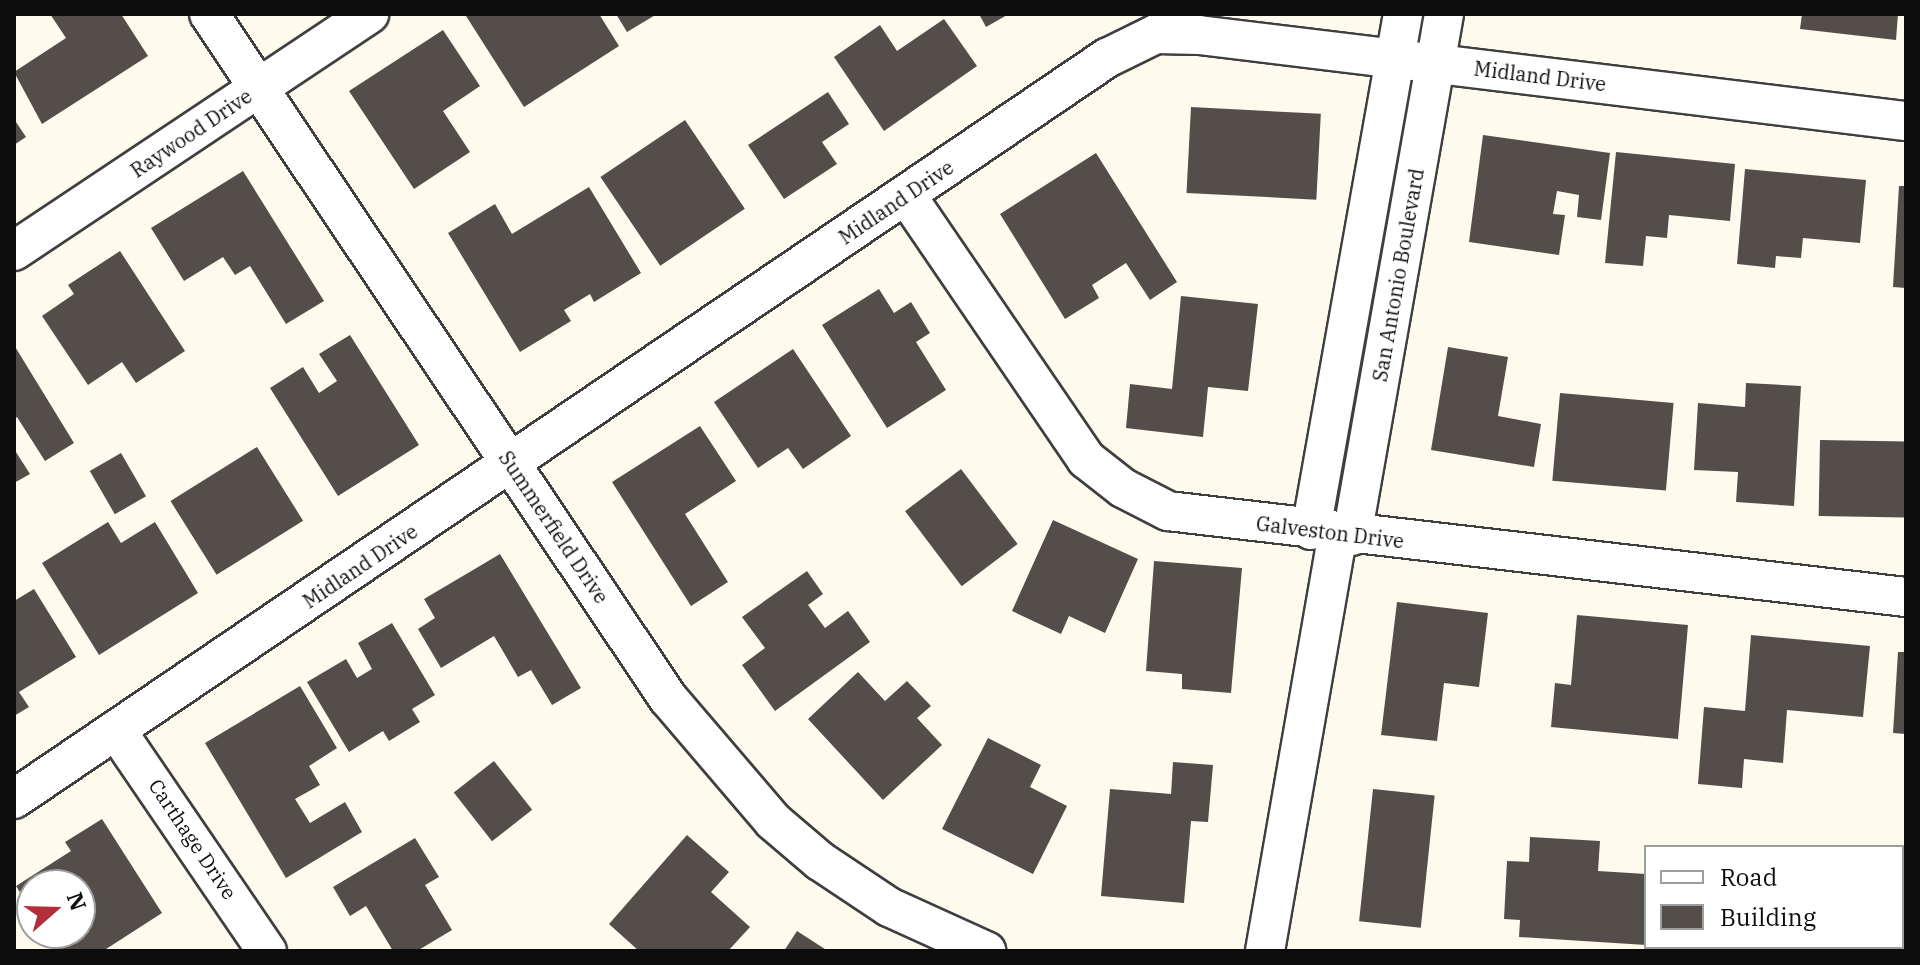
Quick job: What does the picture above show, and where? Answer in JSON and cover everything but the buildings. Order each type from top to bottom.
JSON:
[{"type":"street","name":"Summerfield Drive","points":[[209,14],[668,698],[773,821],[820,861],[889,907],[986,951]]},
{"type":"street","name":"Raywood Drive","points":[[14,251],[369,14]]},
{"type":"street","name":"San Antonio Boulevard","points":[[1265,951],[1334,533],[1394,58],[1403,14]]},
{"type":"street","name":"San Antonio Boulevard","points":[[1334,533],[1436,64],[1444,14]]},
{"type":"street","name":"Midland Drive","points":[[14,799],[1107,58],[1156,34],[1394,58],[1906,121]]},
{"type":"street","name":"Galveston Drive","points":[[906,195],[1086,459],[1123,488],[1168,511],[1334,533],[1906,597]]},
{"type":"street","name":"Carthage Drive","points":[[116,730],[267,951]]}]
